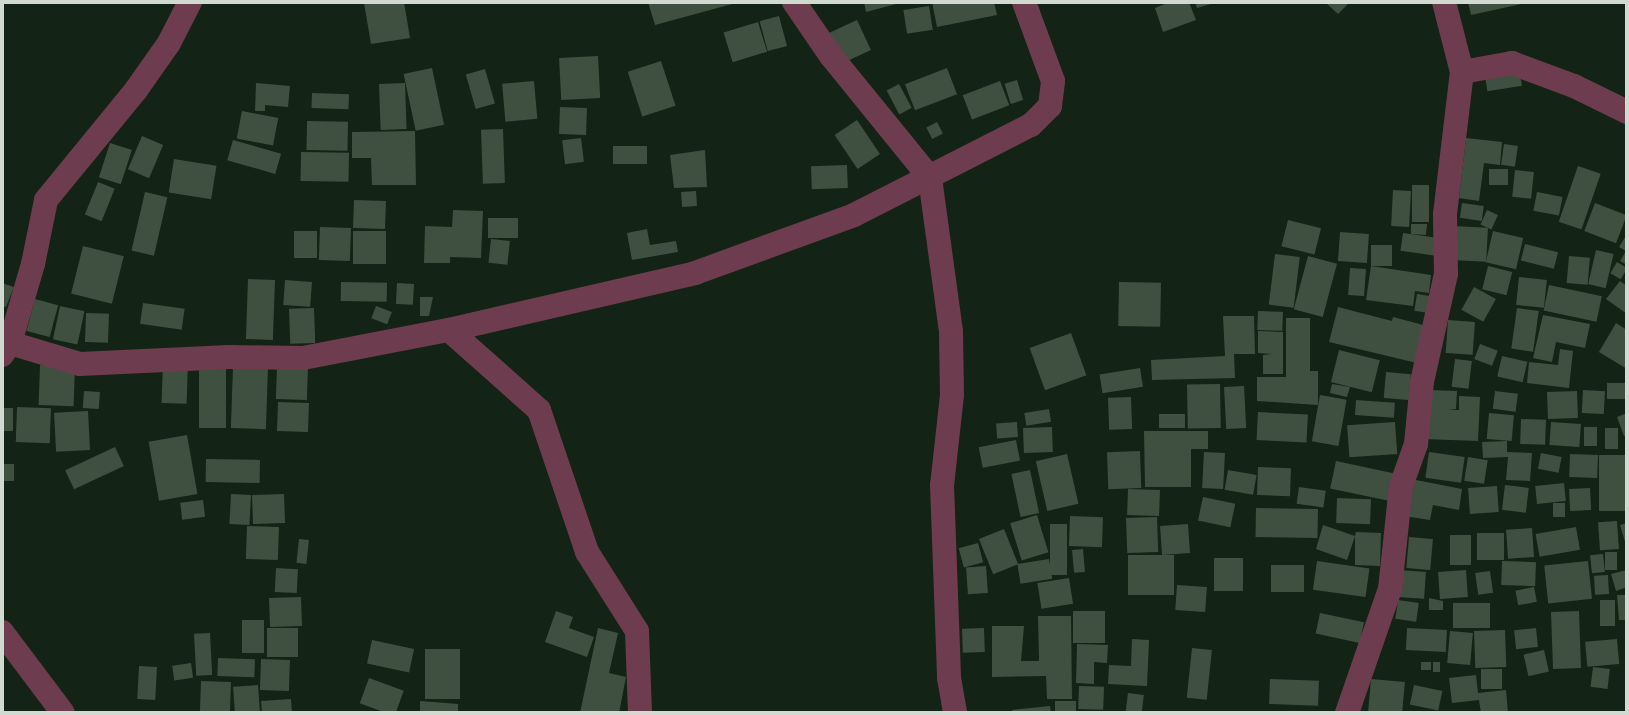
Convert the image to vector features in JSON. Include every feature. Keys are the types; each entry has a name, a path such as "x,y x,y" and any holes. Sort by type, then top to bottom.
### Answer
{"street":[{"path":"190,2 169,43 136,90 46,200 33,264 6,349 80,364 229,357 303,358 449,330 695,273 854,215 1031,125 1050,106 1053,81 1024,2"},
{"path":"794,2 831,56 930,178 951,332 952,395 942,485 949,678 955,713"},
{"path":"1347,713 1390,589 1401,486 1416,444 1422,382 1446,274 1445,214 1462,72 1444,2"},
{"path":"1462,72 1512,63 1627,112"},
{"path":"449,330 539,410 587,552 637,631 640,713"},
{"path":"2,632 63,713"}],"building":[{"path":"404,2 410,38 371,44 364,3"},
{"path":"648,2 736,2 736,3 655,25"},
{"path":"864,2 900,2 900,3 866,12"},
{"path":"932,2 994,2 997,15 937,27"},
{"path":"1170,2 1189,2 1196,20 1163,32 1155,8"},
{"path":"1195,2 1214,2 1214,3 1197,8"},
{"path":"1325,2 1350,2 1338,14"},
{"path":"1468,2 1526,2 1526,3 1471,15"},
{"path":"929,6 933,30 907,34 903,10"},
{"path":"779,16 787,46 768,51 760,21"},
{"path":"857,20 871,50 843,63 829,33"},
{"path":"758,22 767,52 733,62 724,33"},
{"path":"598,56 600,98 561,100 559,58"},
{"path":"661,61 676,106 642,117 628,72"},
{"path":"1519,67 1522,86 1487,91 1484,72"},
{"path":"432,68 444,125 416,131 404,74"},
{"path":"947,68 957,94 915,110 905,84"},
{"path":"485,69 495,104 476,109 466,75"},
{"path":"1017,80 1023,100 1011,104 1005,84"},
{"path":"534,81 537,119 505,122 502,84"},
{"path":"1000,81 1009,105 972,120 963,95"},
{"path":"256,83 290,86 288,107 265,105 265,111 255,111"},
{"path":"405,83 407,129 381,130 379,84"},
{"path":"899,84 912,108 899,114 887,91"},
{"path":"312,93 349,94 348,109 311,108"},
{"path":"560,107 587,108 586,135 559,134"},
{"path":"242,111 278,118 273,146 237,138"},
{"path":"857,120 880,154 858,169 835,135"},
{"path":"307,121 348,122 347,151 306,150"},
{"path":"937,122 943,134 932,139 926,127"},
{"path":"503,129 505,183 483,184 481,130"},
{"path":"415,131 416,185 372,185 371,158 352,158 352,132"},
{"path":"142,136 163,145 149,178 128,169"},
{"path":"581,138 584,162 565,164 562,140"},
{"path":"1466,138 1502,142 1500,165 1484,163 1479,201 1459,198"},
{"path":"233,140 281,154 275,174 227,160"},
{"path":"110,143 132,150 121,184 99,177"},
{"path":"1504,144 1518,146 1515,167 1501,165"},
{"path":"613,146 647,146 647,164 613,164"},
{"path":"705,150 707,187 674,188 670,155"},
{"path":"301,152 349,153 348,182 300,181"},
{"path":"174,159 216,166 211,199 169,193"},
{"path":"847,165 848,188 812,189 811,166"},
{"path":"1578,166 1601,174 1581,230 1559,222"},
{"path":"1489,169 1508,169 1508,185 1489,185"},
{"path":"1515,170 1534,172 1531,199 1512,197"},
{"path":"98,182 115,189 102,221 85,214"},
{"path":"1412,185 1429,185 1429,222 1412,222"},
{"path":"1393,190 1411,191 1409,227 1391,226"},
{"path":"696,191 697,206 682,207 681,192"},
{"path":"145,192 167,197 154,256 132,250"},
{"path":"1537,192 1563,197 1559,216 1533,211"},
{"path":"354,200 386,201 385,229 353,228"},
{"path":"1462,203 1484,206 1482,221 1460,218"},
{"path":"1595,203 1627,215 1616,243 1584,231"},
{"path":"453,210 483,211 481,258 450,257 450,263 424,263 425,226 452,227"},
{"path":"1487,210 1498,215 1491,229 1480,225"},
{"path":"488,218 518,218 518,238 488,238"},
{"path":"1288,220 1321,228 1314,254 1281,246"},
{"path":"1411,224 1427,224 1426,235 1411,234"},
{"path":"1453,226 1488,228 1486,262 1451,260"},
{"path":"320,227 351,228 350,261 319,260"},
{"path":"647,229 650,245 676,241 678,252 632,260 627,233"},
{"path":"294,231 317,231 317,258 294,258"},
{"path":"353,231 386,231 386,264 353,264"},
{"path":"1493,231 1523,238 1516,269 1486,262"},
{"path":"1340,232 1369,234 1367,263 1338,261"},
{"path":"1403,233 1439,238 1436,256 1400,251"},
{"path":"1627,234 1627,265 1620,261 1626,251 1619,247"},
{"path":"491,239 510,241 507,265 488,263"},
{"path":"1525,244 1558,252 1554,269 1521,260"},
{"path":"1371,245 1392,245 1392,266 1371,266"},
{"path":"83,246 124,256 112,304 71,294"},
{"path":"1596,250 1614,254 1606,288 1588,284"},
{"path":"1275,254 1300,257 1294,308 1269,305"},
{"path":"1308,256 1337,264 1323,317 1294,309"},
{"path":"1569,256 1590,258 1588,285 1567,283"},
{"path":"1617,262 1627,268 1621,279 1610,273"},
{"path":"1371,266 1431,275 1429,293 1415,291 1413,306 1366,300"},
{"path":"1488,266 1512,272 1506,295 1482,289"},
{"path":"1350,268 1366,269 1364,296 1348,295"},
{"path":"1519,277 1547,280 1544,308 1516,305"},
{"path":"248,279 275,280 273,340 246,339"},
{"path":"285,280 312,282 310,307 283,305"},
{"path":"1620,281 1627,286 1627,314 1606,299"},
{"path":"341,282 387,283 387,302 341,301"},
{"path":"1119,282 1161,283 1160,327 1118,326"},
{"path":"2,283 14,287 6,307 2,306"},
{"path":"397,283 414,284 413,305 396,304"},
{"path":"1549,285 1602,296 1596,322 1544,310"},
{"path":"1474,287 1496,299 1483,322 1461,310"},
{"path":"1417,294 1435,297 1432,314 1414,311"},
{"path":"420,297 433,297 429,316 420,316"},
{"path":"35,299 58,305 50,337 26,331"},
{"path":"143,303 185,309 182,330 140,324"},
{"path":"60,306 84,311 77,344 53,339"},
{"path":"376,306 392,312 387,324 371,318"},
{"path":"1338,307 1392,321 1393,317 1427,326 1417,363 1329,342"},
{"path":"314,308 315,343 290,344 289,309"},
{"path":"1517,308 1539,311 1533,352 1511,349"},
{"path":"1258,311 1283,312 1282,331 1257,330"},
{"path":"86,313 109,314 108,343 85,342"},
{"path":"1543,315 1590,324 1585,348 1556,342 1552,362 1533,358"},
{"path":"1223,316 1254,316 1255,354 1234,354 1235,378 1152,380 1151,360 1225,356"},
{"path":"1286,318 1310,318 1310,371 1318,371 1318,405 1257,401 1257,377 1286,377"},
{"path":"1448,320 1475,322 1473,355 1446,353"},
{"path":"1616,323 1627,330 1627,369 1599,352"},
{"path":"1258,331 1283,332 1283,374 1263,374 1263,355 1272,354 1258,353"},
{"path":"1071,333 1086,375 1045,390 1030,348"},
{"path":"1480,344 1498,351 1492,366 1474,359"},
{"path":"1560,349 1573,351 1569,388 1527,383 1529,362 1558,365"},
{"path":"1339,350 1380,360 1372,392 1331,382"},
{"path":"1502,356 1527,362 1523,382 1497,376"},
{"path":"1455,359 1472,361 1468,389 1452,387"},
{"path":"163,362 188,363 187,404 162,403"},
{"path":"199,362 226,362 226,428 199,428"},
{"path":"40,365 75,366 74,406 39,405"},
{"path":"233,367 268,368 266,429 231,428"},
{"path":"277,367 308,368 307,400 276,399"},
{"path":"1140,368 1143,387 1102,393 1100,374"},
{"path":"1386,372 1411,374 1409,400 1384,398"},
{"path":"1607,383 1627,383 1627,399 1607,399"},
{"path":"1220,384 1221,428 1188,429 1187,385"},
{"path":"1332,384 1350,387 1347,397 1330,393"},
{"path":"1244,386 1246,428 1226,429 1224,387"},
{"path":"1429,390 1457,391 1456,409 1448,410 1459,410 1459,396 1480,397 1478,441 1424,439"},
{"path":"1583,390 1605,391 1604,414 1582,413"},
{"path":"84,391 100,392 99,409 83,408"},
{"path":"1495,391 1518,394 1516,412 1493,409"},
{"path":"1577,391 1578,418 1548,419 1547,392"},
{"path":"1320,395 1347,400 1338,446 1312,441"},
{"path":"1131,397 1132,429 1109,430 1108,398"},
{"path":"1356,400 1395,403 1394,418 1355,415"},
{"path":"278,402 309,403 308,432 277,431"},
{"path":"17,407 51,408 50,443 16,442"},
{"path":"2,408 13,408 13,431 2,431"},
{"path":"1049,409 1051,422 1026,426 1024,413"},
{"path":"88,411 90,450 56,452 54,413"},
{"path":"1258,412 1308,415 1306,443 1257,440"},
{"path":"1489,413 1514,415 1512,441 1487,439"},
{"path":"1627,413 1627,435 1624,436 1617,417"},
{"path":"1159,414 1185,414 1185,428 1159,428"},
{"path":"1521,419 1546,420 1545,445 1520,444"},
{"path":"1017,422 1018,437 997,438 996,423"},
{"path":"1395,422 1397,454 1349,457 1347,425"},
{"path":"1551,422 1581,424 1579,447 1549,445"},
{"path":"1052,427 1053,452 1024,453 1023,428"},
{"path":"1584,427 1597,427 1597,446 1584,446"},
{"path":"1605,428 1618,428 1618,449 1605,449"},
{"path":"1144,431 1208,431 1208,449 1191,449 1191,487 1145,487"},
{"path":"187,435 197,494 159,501 149,442"},
{"path":"1016,440 1020,461 983,468 979,447"},
{"path":"1507,441 1507,452 1532,453 1530,481 1506,480 1508,457 1483,458 1482,442"},
{"path":"115,447 124,466 74,489 65,470"},
{"path":"1140,451 1141,488 1108,489 1107,452"},
{"path":"1204,452 1225,453 1223,489 1202,488"},
{"path":"1429,452 1465,457 1461,483 1425,478"},
{"path":"1541,453 1562,457 1559,473 1538,469"},
{"path":"1067,454 1078,504 1047,511 1036,461"},
{"path":"1570,454 1598,455 1597,478 1569,477"},
{"path":"1599,455 1627,455 1627,511 1599,511"},
{"path":"1468,457 1488,460 1484,484 1464,481"},
{"path":"206,459 260,460 260,483 206,482"},
{"path":"1336,461 1396,474 1390,501 1330,488"},
{"path":"2,464 14,464 14,481 2,481"},
{"path":"1258,467 1291,468 1290,496 1257,495"},
{"path":"1030,470 1039,513 1021,517 1011,474"},
{"path":"1228,470 1257,475 1253,495 1225,490"},
{"path":"1411,479 1462,489 1459,510 1433,505 1430,520 1404,516"},
{"path":"1564,483 1566,501 1537,504 1535,486"},
{"path":"1505,485 1529,488 1526,513 1502,510"},
{"path":"1497,486 1499,512 1470,514 1468,488"},
{"path":"1299,487 1326,491 1323,508 1297,504"},
{"path":"1590,488 1591,510 1570,511 1569,489"},
{"path":"1128,489 1160,490 1159,516 1127,515"},
{"path":"231,494 251,495 249,525 229,524"},
{"path":"284,494 285,523 253,524 252,495"},
{"path":"1203,497 1235,504 1230,527 1198,520"},
{"path":"1337,498 1371,499 1370,524 1336,523"},
{"path":"203,500 205,517 182,520 180,503"},
{"path":"1553,503 1565,503 1565,517 1553,517"},
{"path":"1256,508 1318,509 1317,538 1255,537"},
{"path":"1037,515 1048,552 1022,560 1010,523"},
{"path":"1070,516 1103,517 1102,547 1069,546"},
{"path":"1157,517 1158,552 1127,553 1126,518"},
{"path":"1617,521 1619,549 1600,550 1598,522"},
{"path":"1627,523 1627,545 1626,545 1620,525"},
{"path":"1050,524 1067,524 1067,575 1050,575"},
{"path":"1188,524 1190,553 1162,555 1160,526"},
{"path":"1323,525 1355,536 1347,560 1316,549"},
{"path":"247,526 279,527 278,560 246,559"},
{"path":"1576,527 1580,550 1540,557 1536,534"},
{"path":"1532,528 1534,557 1508,559 1506,530"},
{"path":"1004,529 1018,564 993,574 979,539"},
{"path":"1356,532 1381,533 1380,566 1355,565"},
{"path":"1477,533 1504,533 1504,560 1477,560"},
{"path":"1450,535 1471,535 1471,565 1450,565"},
{"path":"1409,537 1433,539 1430,570 1406,568"},
{"path":"299,539 309,540 306,564 296,563"},
{"path":"978,543 983,562 964,567 959,548"},
{"path":"1083,549 1085,572 1074,573 1072,550"},
{"path":"1605,552 1617,552 1617,570 1605,570"},
{"path":"1603,554 1605,572 1592,573 1590,555"},
{"path":"1128,555 1174,555 1174,595 1128,595"},
{"path":"1214,558 1243,558 1243,591 1214,591"},
{"path":"1049,559 1052,579 1021,584 1017,564"},
{"path":"1317,561 1369,568 1365,597 1313,590"},
{"path":"1502,561 1536,562 1535,586 1501,585"},
{"path":"1588,561 1592,599 1548,603 1544,566"},
{"path":"1271,565 1304,565 1304,592 1271,592"},
{"path":"986,566 988,593 968,594 966,567"},
{"path":"276,568 298,569 297,593 275,592"},
{"path":"1399,570 1426,572 1424,599 1397,597"},
{"path":"1466,570 1468,597 1440,599 1438,572"},
{"path":"1627,570 1627,587 1616,591 1611,574"},
{"path":"1490,571 1493,593 1478,595 1475,573"},
{"path":"1608,575 1609,594 1595,595 1594,576"},
{"path":"1069,578 1073,604 1041,609 1037,583"},
{"path":"1177,585 1207,587 1205,612 1175,610"},
{"path":"1534,587 1537,602 1518,605 1515,591"},
{"path":"1617,595 1627,595 1627,620 1619,620"},
{"path":"301,597 302,626 270,627 269,598"},
{"path":"1429,598 1443,601 1443,610 1429,610"},
{"path":"1398,600 1419,603 1416,622 1395,619"},
{"path":"1600,600 1615,600 1615,626 1600,626"},
{"path":"1453,603 1490,603 1490,628 1453,628"},
{"path":"556,611 573,617 569,628 594,637 587,657 545,642"},
{"path":"1073,611 1105,611 1105,643 1073,643"},
{"path":"1579,611 1581,668 1553,669 1551,612"},
{"path":"1320,613 1364,622 1360,643 1316,634"},
{"path":"1038,616 1071,616 1072,699 1047,699 1046,676 992,677 992,626 1024,626 1021,661 1039,661"},
{"path":"242,620 264,620 264,653 242,653"},
{"path":"267,628 298,628 298,657 267,657"},
{"path":"598,628 618,633 609,673 626,677 619,713 580,713"},
{"path":"984,628 985,652 963,653 962,629"},
{"path":"1407,628 1447,630 1446,652 1406,650"},
{"path":"1536,628 1538,647 1516,649 1514,630"},
{"path":"1505,630 1506,667 1475,668 1474,631"},
{"path":"1450,631 1473,633 1470,665 1447,663"},
{"path":"210,633 212,675 196,676 194,634"},
{"path":"1132,639 1149,640 1147,686 1108,684 1109,665 1131,666"},
{"path":"1617,639 1619,664 1587,667 1585,642"},
{"path":"372,640 414,649 409,672 367,663"},
{"path":"1077,644 1108,645 1107,663 1094,662 1094,684 1076,683"},
{"path":"1192,648 1212,650 1207,700 1187,698"},
{"path":"425,649 460,649 460,699 425,699"},
{"path":"1544,650 1549,671 1528,676 1524,655"},
{"path":"218,658 255,659 254,677 217,676"},
{"path":"261,659 290,660 289,691 260,690"},
{"path":"1421,662 1431,662 1431,670 1421,670"},
{"path":"1433,662 1440,662 1440,672 1433,672"},
{"path":"191,663 193,678 174,680 172,666"},
{"path":"139,666 157,667 155,700 137,699"},
{"path":"1593,667 1610,669 1607,689 1591,687"},
{"path":"1481,669 1502,669 1502,689 1481,689"},
{"path":"1476,675 1478,693 1506,690 1508,713 1481,713 1479,700 1452,703 1449,678"},
{"path":"369,678 404,691 396,713 386,713 360,703"},
{"path":"1270,679 1319,681 1318,706 1269,704"},
{"path":"1371,679 1405,682 1402,713 1368,712"},
{"path":"201,681 231,682 230,713 200,713"},
{"path":"258,685 260,713 235,713 233,687"},
{"path":"1414,685 1442,691 1438,711 1410,705"},
{"path":"1079,686 1104,687 1103,710 1078,709"},
{"path":"1128,693 1144,695 1142,713 1126,713"},
{"path":"291,699 292,713 262,713 261,701"},
{"path":"420,701 458,704 458,713 420,713"},
{"path":"1055,701 1076,701 1076,713 1055,713"},
{"path":"1050,706 1051,713 1013,713 1012,710"}]}
